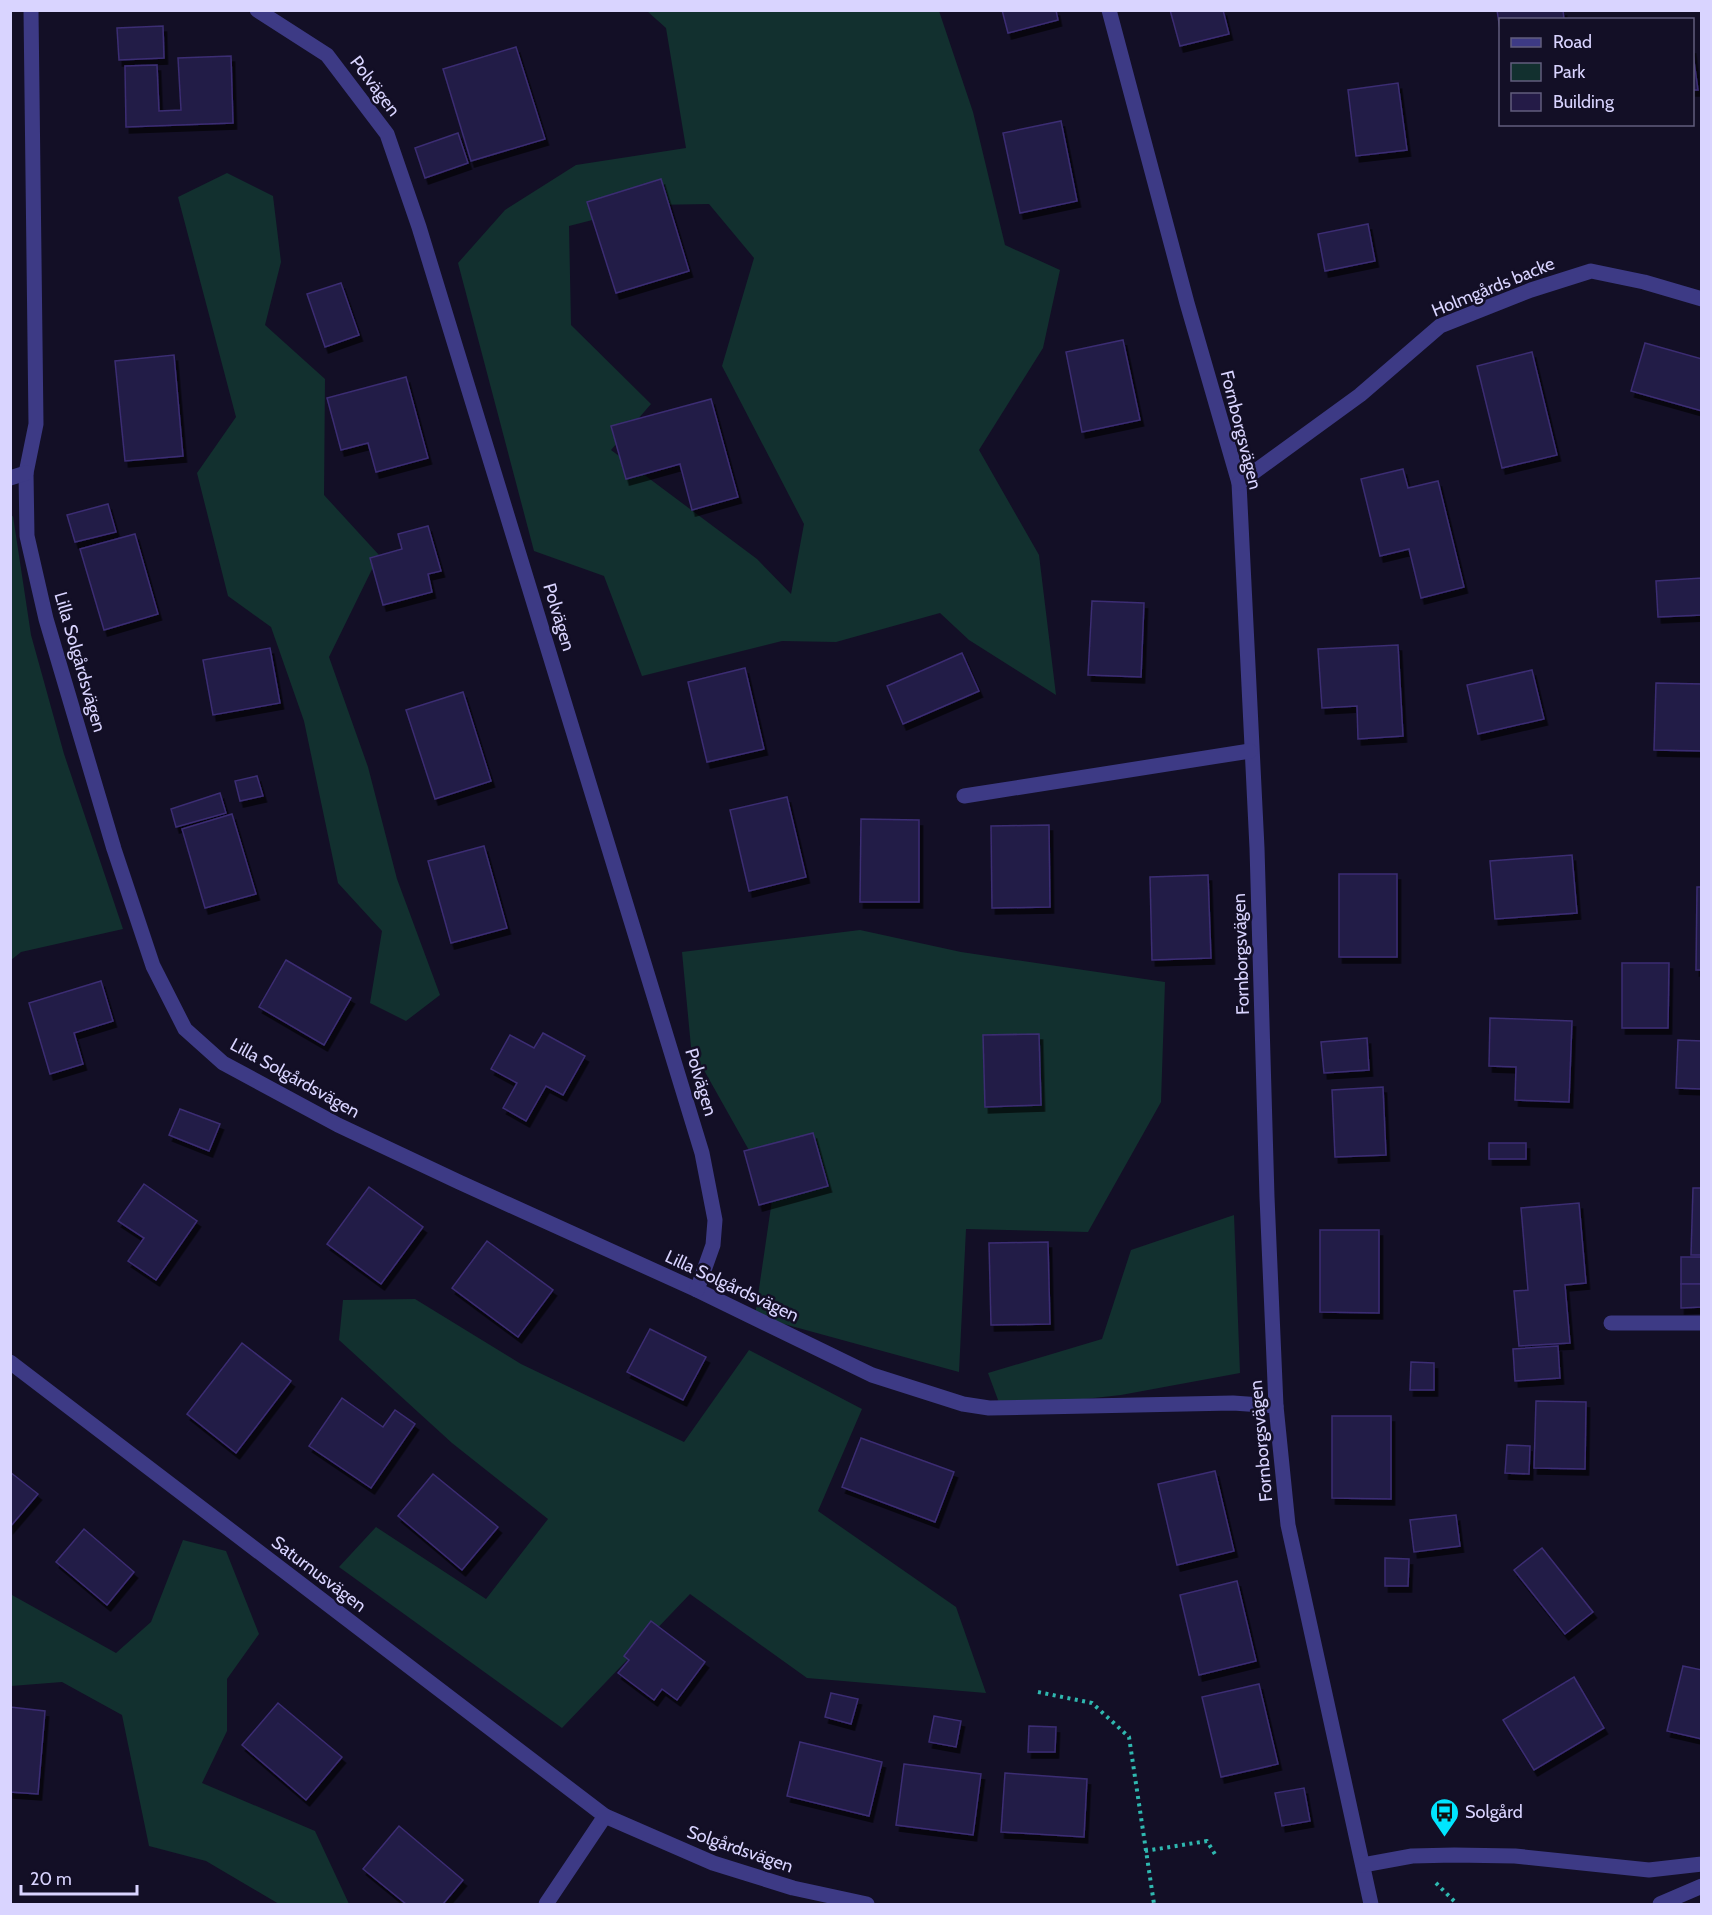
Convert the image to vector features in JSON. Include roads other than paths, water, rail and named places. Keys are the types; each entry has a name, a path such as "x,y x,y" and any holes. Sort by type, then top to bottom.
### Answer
{"street":[{"name":"Lilla Solgårdsvägen","path":"31,10 36,424 26,473 27,536 46,619 114,849 153,966 185,1029 223,1063 338,1125 697,1290 872,1375 963,1404 989,1408 1233,1403 1276,1406"},
{"name":"Polvägen","path":"257,10 327,55 387,134 422,238 702,1153 715,1220 713,1245 697,1290"},
{"name":"Fornborgsvägen","path":"1109,10 1187,303 1239,483 1250,751 1257,848 1267,1197 1276,1406 1288,1525 1371,1905"},
{"name":"Holmgårds backe","path":"1239,483 1360,395 1440,326 1531,290 1591,271 1644,282 1701,299"},
{"path":"10,478 26,473"},
{"path":"964,796 1250,751"},
{"path":"1611,1323 1701,1323"},
{"name":"Saturnusvägen","path":"10,1362 605,1816"},
{"path":"546,1905 605,1816"},
{"name":"Solgårdsvägen","path":"605,1816 712,1863 793,1888 867,1905"},
{"path":"1363,1865 1412,1856 1454,1855 1515,1856 1649,1869 1701,1864"},
{"path":"1660,1905 1701,1886"}],"place":[{"name":"Solgård","path":"1444,1838"}]}
